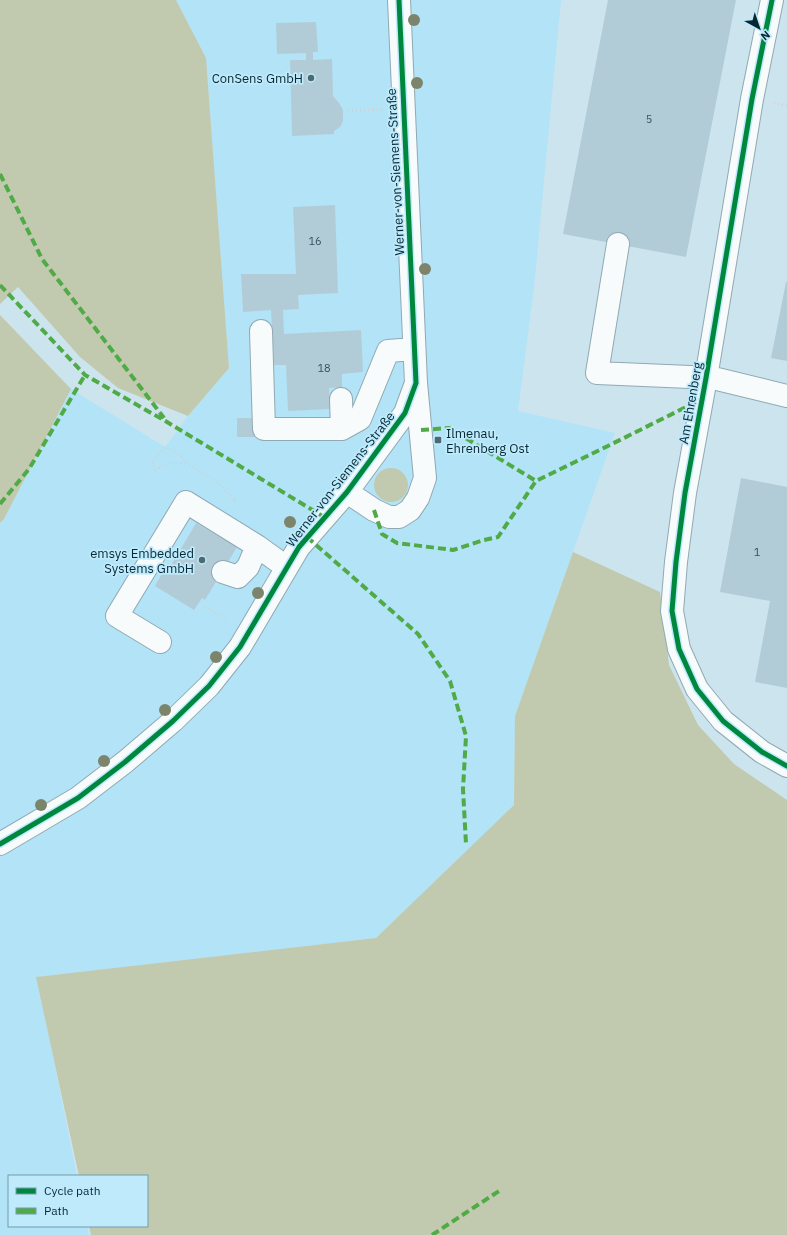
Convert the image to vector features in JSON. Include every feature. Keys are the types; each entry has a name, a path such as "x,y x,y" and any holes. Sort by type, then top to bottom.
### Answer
{"street":[{"name":"Werner-von-Siemens-Straße","path":"347,492 374,510 389,517 399,517 410,510 418,498 425,478 414,349 399,0"},
{"name":"Am Ehrenberg","path":"772,0 752,99 706,378 685,493 676,562 672,611 679,649 697,689 722,721 762,752 787,766"},
{"path":"618,244 597,373 713,378 787,396"},
{"path":"261,332 264,429 342,429 360,419 388,351 414,349"},
{"name":"Werner-von-Siemens-Straße","path":"0,844 78,798 125,762 167,726 208,686 240,647 299,547 347,492 405,413 416,383"},
{"path":"341,399 342,429"},
{"path":"160,642 117,616 186,502 257,546 286,567"},
{"path":"223,572 238,577 248,567 257,546"}],"path":[{"path":"348,111 404,108"},
{"path":"186,463 167,463 155,470 152,461 165,447 179,454 186,463 214,480 236,501 221,524"},
{"path":"204,607 250,631"}],"shaded area":[{"path":"176,0 561,0 534,288 518,411 615,433 515,716 514,805 376,938 37,977 77,1175 8,1175 8,1227 87,1227 89,1235 0,1235 0,523 4,519 71,389 165,447 188,416 229,368 206,58"}],"green space":[{"path":"0,0 176,0 206,58 229,368 188,416 118,388 80,357 18,287 0,304"},
{"path":"0,315 71,389 4,519 0,523"},
{"path":"391,468 403,473 408,485 403,497 391,502 379,497 374,485 379,473"},
{"path":"573,552 660,592 669,665 698,725 734,764 787,800 787,1235 91,1235 89,1227 148,1227 148,1175 79,1175 36,977 376,938 514,805 515,716"}],"building":[{"path":"608,0 736,0 686,257 563,234"},
{"name":"ConSens GmbH","path":"316,22 318,52 313,52 313,60 332,59 333,96 343,110 343,121 340,127 334,131 334,134 292,136 290,60 306,60 306,53 277,54 276,23"},
{"path":"335,205 338,293 298,295 299,309 283,310 284,334 361,330 363,372 342,374 342,387 329,388 330,409 288,411 286,365 274,365 271,310 243,312 241,274 296,274 293,207"},
{"path":"787,282 787,361 771,358"},
{"path":"237,418 257,418 257,437 237,437"},
{"path":"741,478 787,487 787,688 755,682 770,601 720,592"},
{"name":"emsys Embedded Systems GmbH","path":"196,523 237,547 205,600 202,598 194,610 155,586 163,572 166,574"}],"marked path":[{"path":"0,174 42,259 164,418"},
{"path":"0,285 85,375 167,422 324,517"},
{"path":"0,504 29,469 85,375"},
{"path":"374,510 382,534 397,543 453,550 498,537 536,481 702,399"},
{"path":"421,430 449,428 536,481"},
{"path":"307,537 418,634 450,681 466,736 463,789 466,844"},
{"path":"432,1235 502,1189"}],"cycle path":[{"path":"0,844 78,798 125,762 173,721 209,686 240,647 299,547 347,492 405,413 416,383 399,0"},
{"path":"772,0 752,99 706,378 685,493 676,562 672,611 679,649 697,689 723,721 762,752 787,766"}],"place":[{"name":"ConSens GmbH","path":"311,78"},
{"name":"Ilmenau, Ehrenberg Ost","path":"438,440"},
{"name":"emsys Embedded Systems GmbH","path":"202,560"}]}
